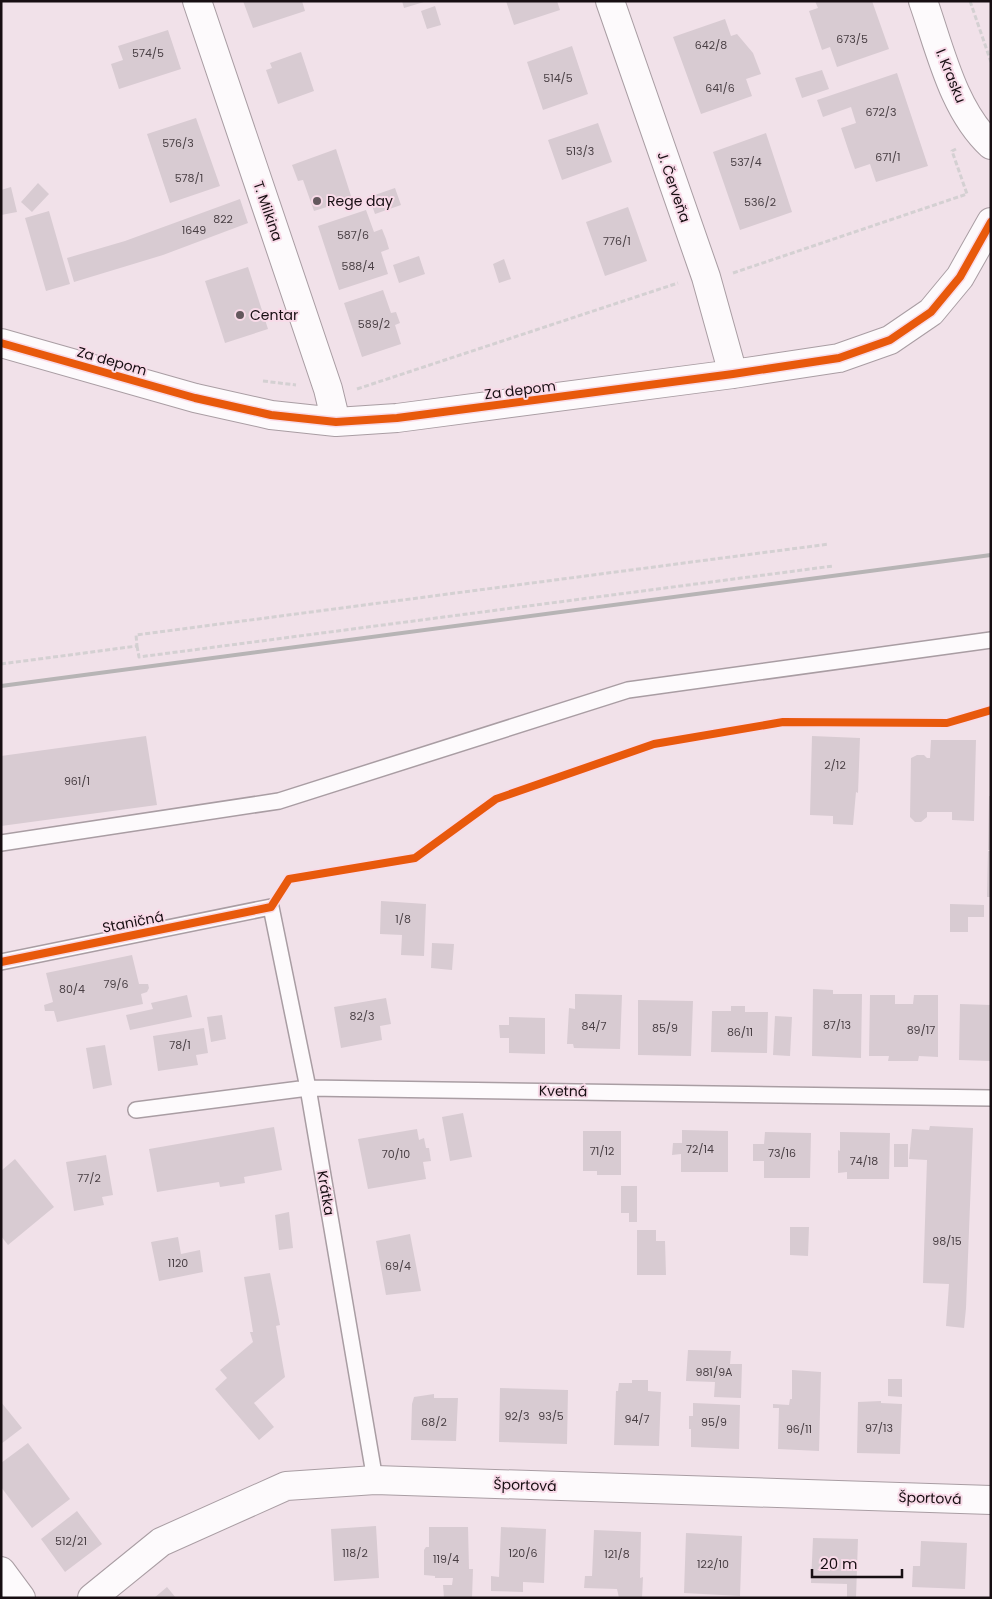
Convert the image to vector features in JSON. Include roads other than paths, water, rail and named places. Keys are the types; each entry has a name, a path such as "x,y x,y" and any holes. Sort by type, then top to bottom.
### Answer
{"street":[{"name":"T. Milkina","path":"197,1 328,389 336,422"},
{"name":"J. Červeňa","path":"610,1 706,277 733,374"},
{"name":"I. Krasku","path":"923,1 955,95 985,140"},
{"name":"Za depom","path":"1,343 195,398 271,415 336,422 398,418 733,374 839,358 890,340 931,312 960,277 991,222"},
{"name":"Športová","path":"92,1598 161,1542 286,1486 375,1480 991,1500"},
{"path":"1,1571 21,1598"}],"lane":[{"path":"1,842 278,801 628,690 991,640"},
{"name":"Staničná","path":"1,962 271,907"},
{"name":"Krátka","path":"271,907 308,1088 375,1480"},
{"name":"Kvetná","path":"136,1110 308,1088 991,1098"}],"railway":[{"path":"1,686 991,555"}],"place":[{"name":"Rege day","path":"317,201"},
{"name":"Centar","path":"240,315"}]}
